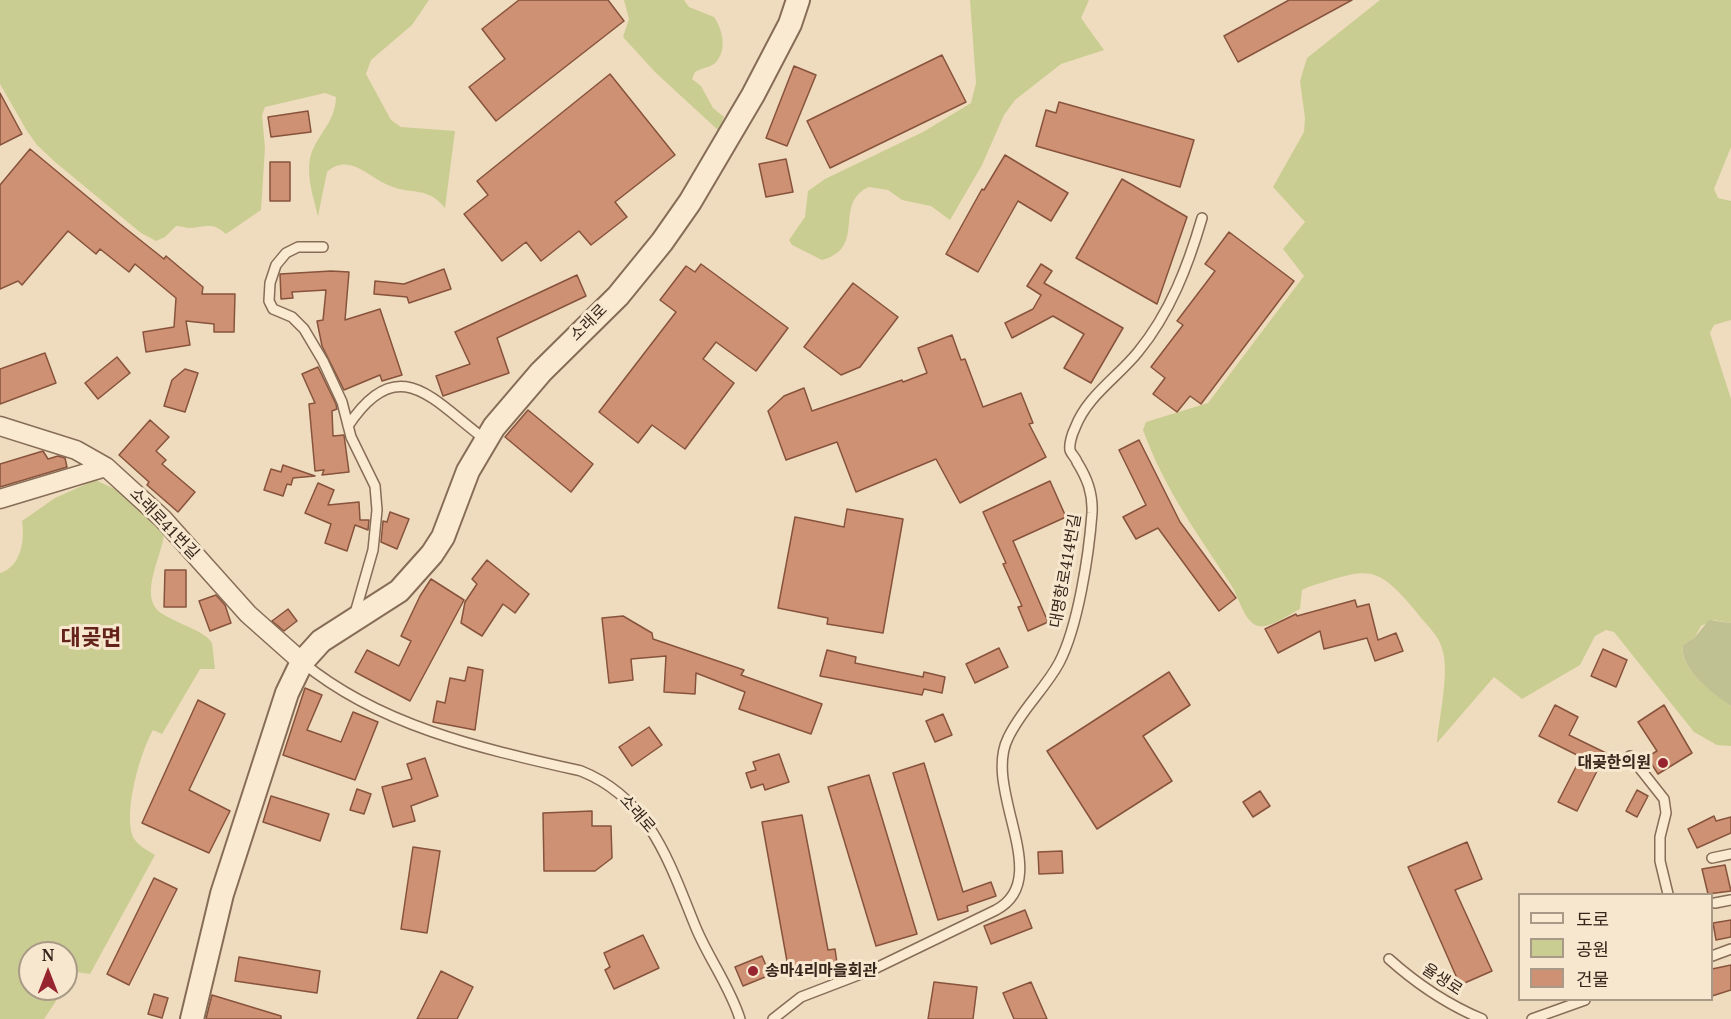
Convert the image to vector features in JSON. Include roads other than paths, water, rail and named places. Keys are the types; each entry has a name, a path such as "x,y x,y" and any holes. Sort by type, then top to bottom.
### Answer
{"street":[{"name":"소래로","path":"192,1019 222,894 287,693 302,662 321,641 399,591 432,554 442,537 468,471 494,427 541,372 618,296 662,242 690,202 753,95 790,24 798,0"},
{"name":"소래로41번길","path":"0,426 76,450 106,467 163,519 248,614 302,662"},
{"path":"0,499 106,467"}],"lane":[{"name":"대명항로414번길","path":"773,1019 801,997 874,969 1002,906 1014,897 1021,874 1005,793 1002,757 1015,725 1066,649 1075,616 1090,533 1090,488 1070,450 1071,439 1088,404 1124,368 1158,326 1187,264 1202,218"},
{"path":"323,247 298,247 286,253 276,265 270,283 269,300 273,309 292,317 304,329 332,381 348,426 375,486 376,510 369,573 353,621"},
{"path":"348,426 358,411 376,394 403,387 417,387 434,396 456,418 486,440"},
{"name":"소래로","path":"302,662 326,682 445,737 581,771 601,779 617,792 656,836 671,863 696,928 740,1019"},
{"path":"1630,756 1664,799 1666,813 1660,837 1660,861 1668,893"},
{"path":"1712,858 1731,854"},
{"path":"1715,903 1731,900"},
{"path":"1713,956 1731,949"},
{"name":"율생로","path":"1389,959 1418,985 1452,1006 1482,1019"},
{"path":"1532,1019 1580,1001"}],"place":[{"name":"대곶한의원","path":"1663,763"},
{"name":"송마4리마을회관","path":"753,971"}],"district":[{"name":"대곶면","path":"91,639"}]}
